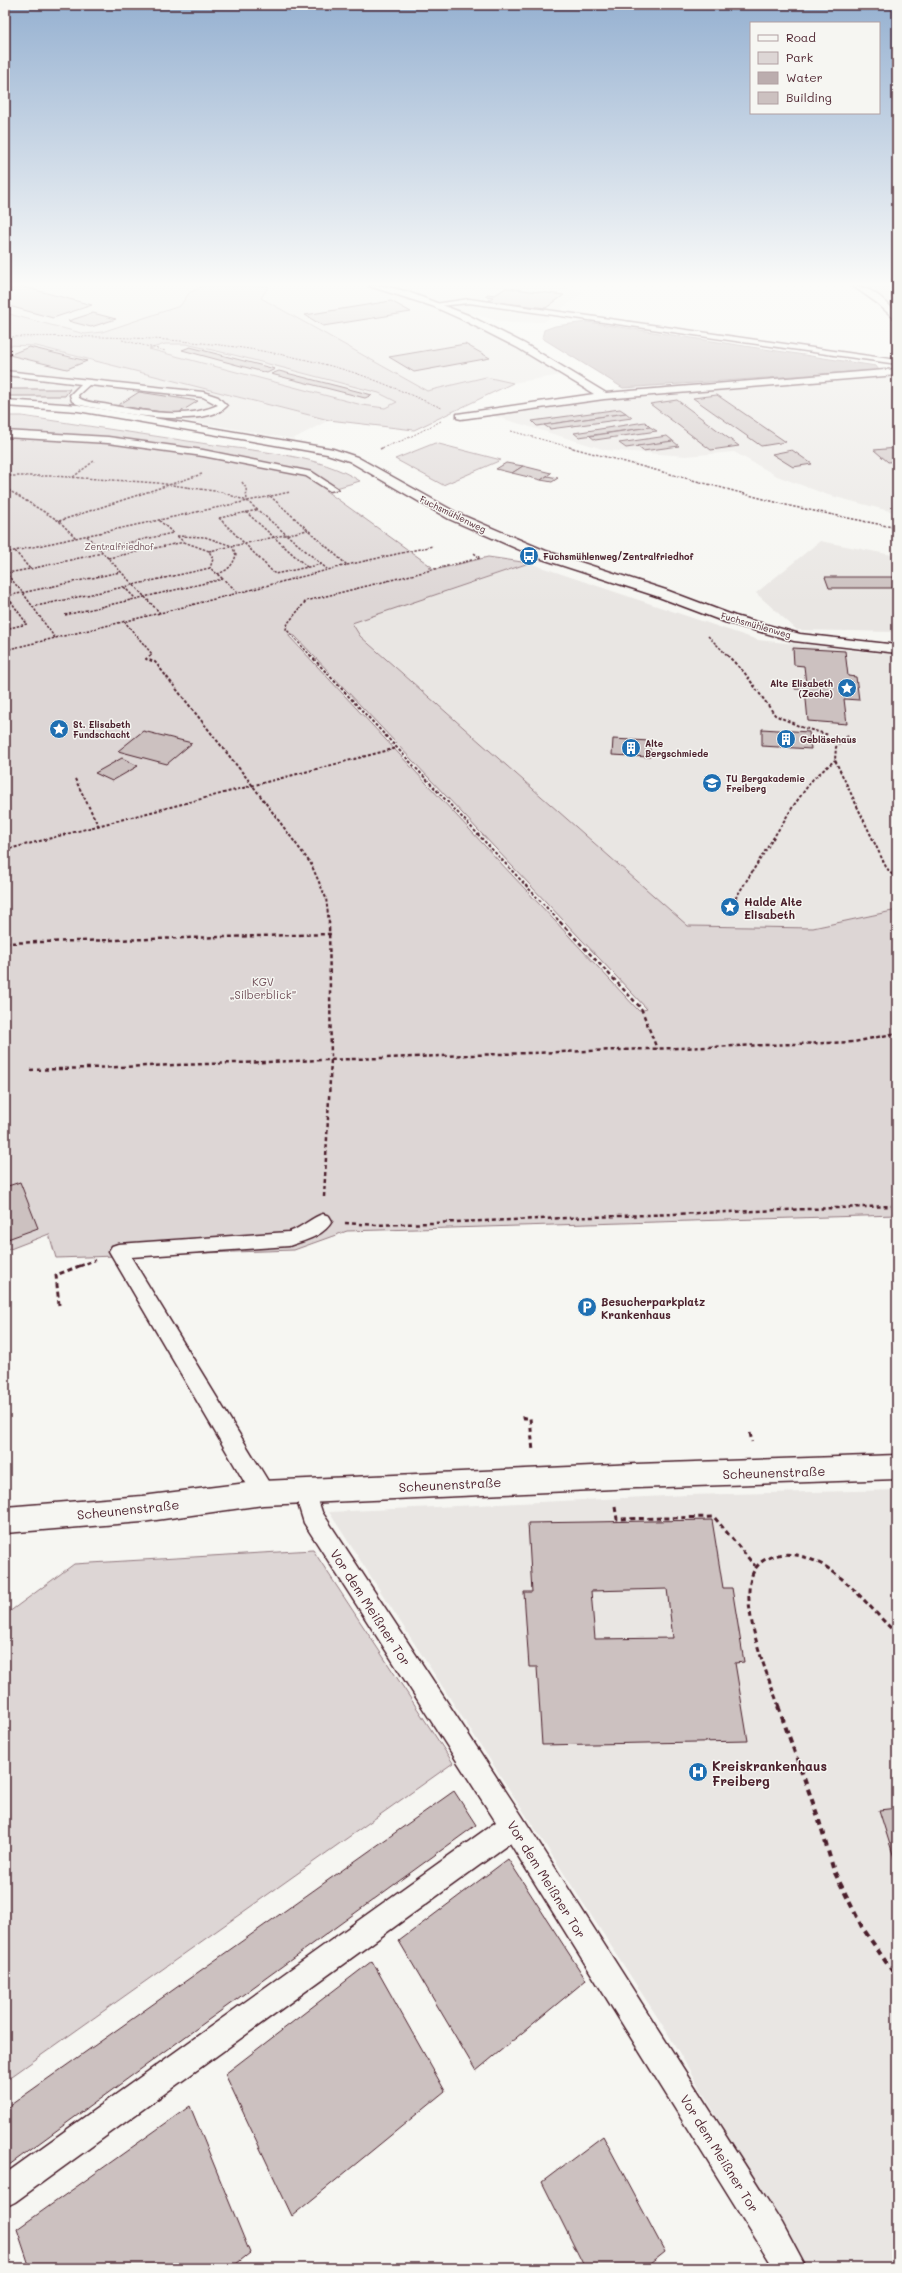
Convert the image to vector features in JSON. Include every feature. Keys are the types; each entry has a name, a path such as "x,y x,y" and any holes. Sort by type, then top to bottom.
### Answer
{"street":[{"path":"597,392 604,396"},
{"path":"461,416 604,396 652,392"},
{"name":"Fuchsmühlenweg","path":"5,402 78,408 329,451 353,459 453,516 541,554 660,593 730,620 799,638 897,649"},
{"name":"Scheunenstraße","path":"5,1520 142,1509 263,1492 611,1477 897,1467"}],"lane":[{"path":"77,392 74,395 75,399 80,402 176,417 214,412 223,406 220,401 206,396 173,392"},
{"path":"5,434 108,440 203,453 309,474 333,489"},
{"path":"263,1492 118,1251 289,1239 308,1233 323,1221"},
{"name":"Vor dem Meißner Tor","path":"305,1491 312,1516 513,1825 764,2221 791,2268"},
{"path":"5,2192 513,1825"}],"path":[{"path":"403,392 461,416"},
{"path":"406,439 436,423"},
{"path":"505,430 756,498 853,521 897,528"},
{"path":"72,478 97,458"},
{"path":"5,476 72,478 175,485 221,492 247,501 327,569"},
{"path":"59,521 175,485"},
{"path":"5,488 59,521 76,538"},
{"path":"5,553 270,496 347,564"},
{"path":"258,510 219,518 275,574 322,564"},
{"path":"246,512 307,568"},
{"path":"159,520 184,542 209,551 309,530"},
{"path":"99,549 173,533"},
{"path":"87,536 160,613"},
{"path":"176,536 205,537 232,546 236,555 233,564 224,572 217,574"},
{"path":"108,558 184,542"},
{"path":"5,650 160,613 347,564 433,546"},
{"path":"16,551 30,569"},
{"path":"209,551 213,559 210,568"},
{"path":"6,573 103,553"},
{"path":"474,553 480,558 439,569 433,568 306,601 288,623 286,629 640,1008 657,1049"},
{"path":"210,568 239,592"},
{"path":"32,606 210,568"},
{"path":"6,597 120,572"},
{"path":"6,573 23,593 55,638"},
{"path":"65,615 223,579"},
{"path":"124,586 135,598"},
{"path":"5,593 6,597 27,624 5,629"},
{"path":"124,621 152,654 146,659 155,662 253,786 311,864 326,898 331,934 331,1059 323,1221 376,1225 891,1206"},
{"path":"711,639 744,672 775,715 801,727 829,735"},
{"path":"848,736 836,747 835,760 886,867 897,881"},
{"path":"5,850 99,827 397,748"},
{"path":"730,907 794,805 813,780 835,760"},
{"path":"75,779 99,827"},
{"path":"5,943 331,934"},
{"path":"30,1070 854,1042 897,1032"},
{"path":"59,1305 56,1275 118,1251"},
{"path":"524,1416 524,1418 530,1418"},
{"path":"611,1477 617,1519 714,1517 755,1567"},
{"path":"897,1634 856,1592 836,1575 808,1558 792,1553 780,1554 765,1559 755,1567 748,1593 754,1628 772,1687 816,1811 834,1870 864,1931 885,1963 897,1978"}],"shaded area":[{"path":"5,392 218,392 329,420 293,439 137,412 5,396"},
{"path":"313,392 375,392 397,402 386,408 362,405"},
{"path":"679,392 897,392 897,513 828,495 777,476 734,452 686,456 606,450 484,413 517,407"},
{"path":"820,541 897,556 897,632 797,630 756,593"},
{"name":"TU Bergakademie Freiberg","path":"529,563 758,640 897,655 897,910 813,928 688,926 360,635 352,622"},
{"name":"Kreiskrankenhaus Freiberg","path":"897,1490 897,2268 806,2268 667,2032 329,1512 687,1495"}],"green space":[{"path":"218,392 313,392 362,405 385,408 397,402 375,392 494,392 414,430 329,420"},
{"name":"KGV „Silberblick“","path":"5,416 22,416 290,456 327,465 360,481 326,491 432,567 429,568 439,569 488,557 529,563 352,623 360,636 688,926 813,928 897,910 897,1215 347,1231 294,1250 56,1258 49,1234 5,1251","holes":["288,635 295,636 647,1009 639,1011"]},
{"path":"435,443 501,460 443,485 395,459"},
{"path":"313,1550 453,1763 5,2081 5,1615 74,1564"}],"building":[{"path":"5,392 68,392 65,396 5,396"},
{"path":"139,392 198,401 177,414 117,406"},
{"path":"342,392 361,392 372,395 365,398"},
{"path":"717,395 786,442 761,446 693,398"},
{"path":"677,400 739,446 711,450 650,404"},
{"path":"620,409 626,413 537,426 532,421"},
{"path":"626,413 632,418 550,429 544,425"},
{"path":"645,422 650,427 579,437 574,433"},
{"path":"650,427 657,431 595,440 590,436"},
{"path":"667,436 673,441 626,448 619,443"},
{"path":"673,441 679,446 643,451 637,446"},
{"path":"897,448 897,461 888,462 874,450"},
{"path":"792,450 812,464 793,467 772,454"},
{"path":"506,463 523,466 512,473 496,469"},
{"path":"523,466 551,473 541,480 512,473"},
{"path":"547,476 558,478 552,482 541,480"},
{"path":"825,577 897,577 897,588 829,588"},
{"path":"793,648 845,651 848,676 856,677 859,700 844,699 847,724 808,721 805,689 795,689 794,683 806,684 804,666 794,665"},
{"name":"Gebläsehaus","path":"762,729 809,732 811,749 762,746"},
{"path":"143,731 192,743 167,764 118,751"},
{"name":"Alte Bergschmiede","path":"613,739 650,741 650,757 612,755"},
{"path":"122,758 138,766 112,781 95,773"},
{"path":"20,1182 38,1228 5,1240 5,1187"},
{"path":"712,1520 723,1588 732,1588 744,1662 735,1663 748,1741 542,1745 537,1667 529,1667 524,1592 532,1592 528,1523","holes":["667,1589 673,1638 595,1639 591,1591"]},
{"path":"454,1791 476,1825 5,2168 5,2109"},
{"path":"897,1808 897,1867 879,1810"},
{"path":"508,1859 586,1980 476,2071 399,1941"},
{"path":"372,1961 445,2091 292,2216 225,2074"},
{"path":"190,2106 250,2253 231,2268 30,2268 17,2229"},
{"path":"603,2136 665,2252 645,2268 585,2268 542,2182"}],"place":[{"name":"Fuchsmühlenweg/Zentralfriedhof","path":"529,556"},
{"name":"Alte Elisabeth (Zeche)","path":"847,688"},
{"name":"St. Elisabeth Fundschacht","path":"59,729"},
{"name":"Gebläsehaus","path":"786,739"},
{"name":"Alte Bergschmiede","path":"631,748"},
{"name":"TU Bergakademie Freiberg","path":"712,783"},
{"name":"Halde Alte Elisabeth","path":"730,907"},
{"name":"Besucherparkplatz Krankenhaus","path":"587,1307"},
{"name":"Kreiskrankenhaus Freiberg","path":"698,1772"}],"park label":[{"name":"Zentralfriedhof","path":"119,546"}]}
